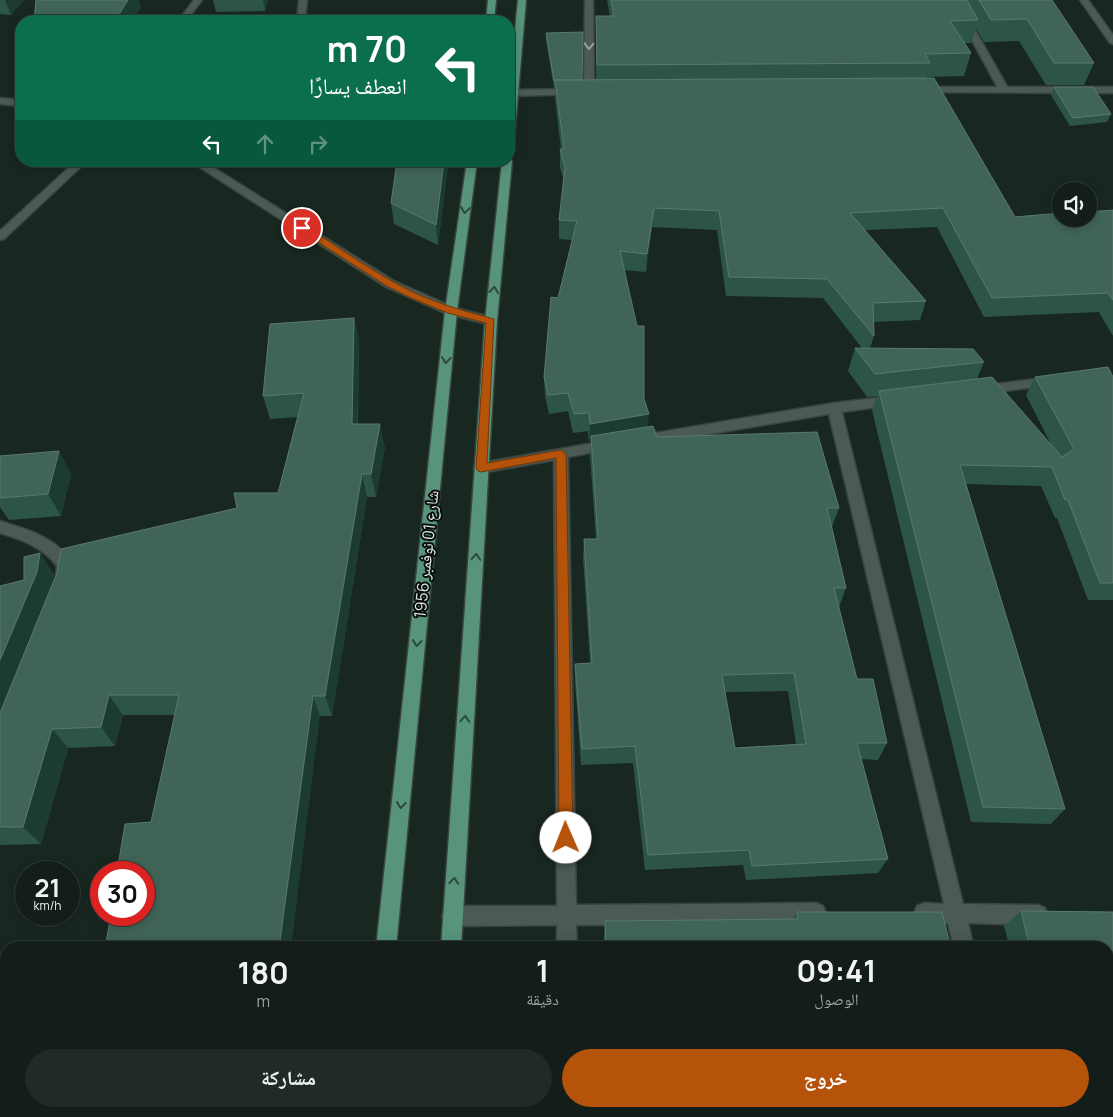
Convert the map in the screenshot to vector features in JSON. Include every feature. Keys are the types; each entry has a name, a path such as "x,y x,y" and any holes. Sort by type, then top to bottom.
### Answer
{"main road":[{"path":"491,15 492,0"},
{"path":"515,59 522,0"},
{"name":"شارع 01 نوفمبر 1956","path":"387,941 451,311 471,167"},
{"path":"451,941 491,321 506,167"}],"street":[{"path":"187,15 198,0"},
{"path":"302,15 303,0"},
{"path":"515,93 594,91 589,0"},
{"path":"954,0 1004,90"},
{"path":"1084,0 1113,42"},
{"path":"905,90 1113,90"},
{"path":"0,101 15,103"},
{"path":"0,236 75,167"},
{"path":"205,167 390,284 451,311 491,321"},
{"path":"972,391 1062,380"},
{"path":"481,468 834,408 903,400"},
{"path":"834,408 962,941"},
{"path":"561,454 567,941"},
{"path":"0,527 31,537 55,550 65,565 61,594"},
{"path":"905,913 955,912 1054,915"},
{"path":"452,916 836,913"}],"building":[{"path":"36,0 128,0 119,15 35,15"},
{"path":"611,0 967,0 978,20 950,21 971,53 925,54 930,63 597,65 596,16 614,16"},
{"path":"979,0 1052,0 1094,63 1054,63 1027,19 991,20"},
{"path":"583,32 582,80 554,80 546,33"},
{"path":"934,78 1015,217 1052,214 1052,227 1097,227 1097,211 1113,210 1113,300 1108,293 992,298 943,208 850,213 926,301 873,303 874,336 827,279 729,277 719,211 654,208 647,254 620,251 637,326 644,326 644,399 649,414 590,424 589,413 574,414 568,393 548,395 544,377 551,297 558,298 577,221 559,220 565,167 560,149 564,149 555,80"},
{"path":"1054,87 1093,87 1111,114 1073,118"},
{"path":"396,167 443,167 436,225 391,203"},
{"path":"354,318 352,424 380,424 371,474 362,474 325,696 313,696 280,941 106,941 109,926 155,926 155,861 119,861 125,824 151,822 179,695 109,695 101,727 52,729 23,827 0,827 0,713 57,573 61,549 237,508 234,493 278,493 304,393 263,396 270,324"},
{"path":"855,348 973,349 984,362 875,374"},
{"path":"1108,367 1113,377 1113,583 1100,583 1068,500 1065,500 1052,467 960,465 1065,809 983,807 879,391 992,377 1062,457 1074,449 1035,377"},
{"path":"653,426 657,437 817,432 839,508 827,508 846,588 834,588 857,679 873,679 887,743 857,743 888,859 752,866 749,850 648,855 635,746 582,749 575,664 592,663 584,539 598,539 591,436","holes":["794,673 806,744 735,748 722,675"]},
{"path":"59,451 48,494 0,498 0,456"},
{"path":"40,553 37,572 0,660 0,586 24,580 24,557"},
{"path":"1021,911 1113,912 1113,941 1028,941"},
{"path":"797,912 942,912 949,941 606,941 605,921 798,919"}],"route":[{"path":"302,228 390,284 451,311 491,321 481,468 561,454 566,838"}]}
